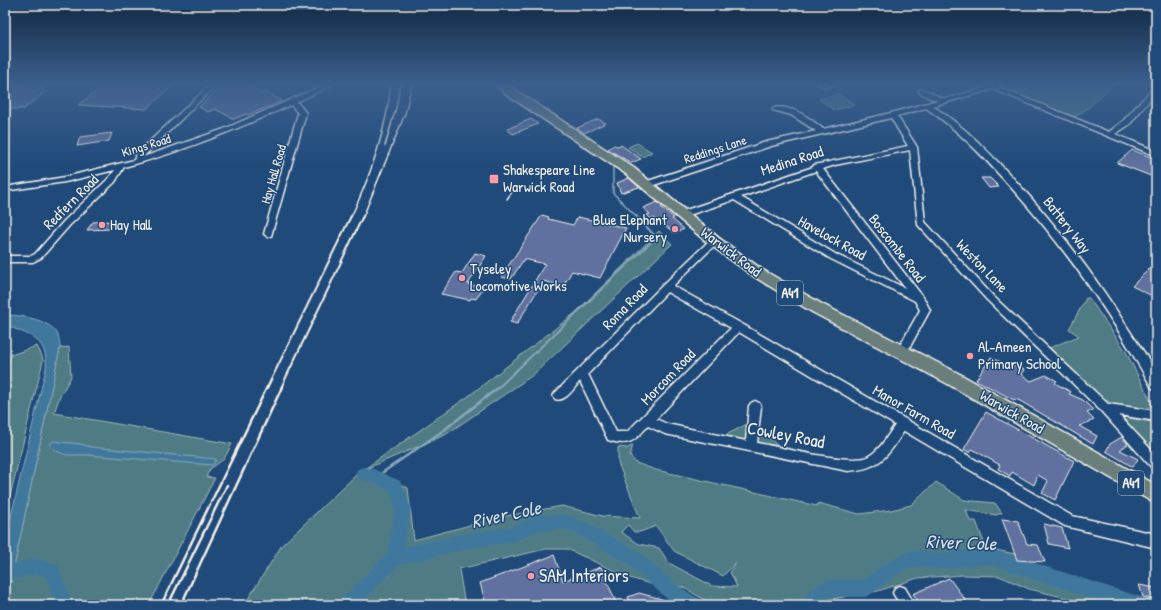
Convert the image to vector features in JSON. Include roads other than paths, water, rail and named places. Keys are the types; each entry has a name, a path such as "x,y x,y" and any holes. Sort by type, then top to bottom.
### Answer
{"highway":[{"name":"Warwick Road","path":"541,112 609,156 648,184 714,241 758,274 794,296 952,378 1156,495"},
{"name":"Warwick Road","path":"1105,466 1156,501"}],"street":[{"path":"137,161 140,155 184,112"},
{"name":"Kings Road","path":"5,189 68,179 121,166 192,143 266,112"},
{"name":"Hay Hall Road","path":"268,234 302,112"},
{"path":"794,112 812,123 821,131"},
{"name":"Reddings Lane","path":"648,184 769,144 904,112"},
{"name":"Battery Way","path":"939,112 966,135 1019,190 1051,229 1121,326 1156,385"},
{"path":"1059,112 1156,154"},
{"path":"1110,135 1126,123 1135,112"},
{"name":"Weston Lane","path":"892,116 913,147 921,223 990,298 1105,408 1156,464"},
{"name":"Medina Road","path":"683,214 817,167 913,147"},
{"name":"Redfern Road","path":"5,259 33,259 38,256 67,223 118,174 121,166"},
{"name":"Boscombe Road","path":"817,167 919,299 925,310 902,351"},
{"name":"Havelock Road","path":"734,196 834,257 919,299"},
{"name":"Roma Road","path":"559,396 666,287 714,241"},
{"name":"Manor Farm Road","path":"666,287 738,327 1070,522 1156,541"},
{"name":"Morcom Road","path":"582,373 612,436 623,438 630,437 738,327"},
{"path":"751,447 755,406"},
{"path":"1105,408 1156,416"},
{"name":"Cowley Road","path":"647,420 665,429 751,447 848,465 861,466 872,462 880,456 902,424"}],"water":[{"path":"5,315 26,317 47,324 57,333 60,348 6,605 5,542 46,368 46,358 44,350 35,339 5,325"},
{"path":"53,441 80,444 91,447 216,459 213,465 88,455 68,455 59,452 50,445"}],"waterway":[{"path":"613,167 613,193 636,216"},
{"path":"498,388 656,237 636,216"},
{"path":"376,477 444,430 499,387"},
{"path":"363,474 376,477 395,486 403,508 394,558"},
{"name":"River Cole","path":"394,558 466,541 514,534 537,523 565,522 583,529 632,557 671,591 693,605"},
{"name":"River Cole","path":"809,605 816,596 827,589 865,588 905,561 916,558 937,562 976,557 995,558 1131,603 1143,605"},
{"name":"River Cole","path":"347,605 394,558"},
{"name":"River Cole","path":"5,574 36,566 52,571 64,605"}],"railway":[{"path":"351,217 377,152 386,112"},
{"path":"385,146 395,112"},
{"path":"363,217 405,112"},
{"path":"507,199 514,189"},
{"path":"267,388 351,216"},
{"path":"281,388 363,216"},
{"path":"161,605 267,387"},
{"path":"181,605 282,387"},
{"path":"168,605 227,485"}],"place":[{"name":"Shakespeare Line Warwick Road","path":"494,179"},
{"name":"Hay Hall","path":"102,225"},
{"name":"Blue Elephant Nursery","path":"675,229"},
{"name":"Tyseley Locomotive Works","path":"462,278"},
{"name":"Al-Ameen Primary School","path":"970,356"},
{"name":"SAM Interiors","path":"531,576"}]}
